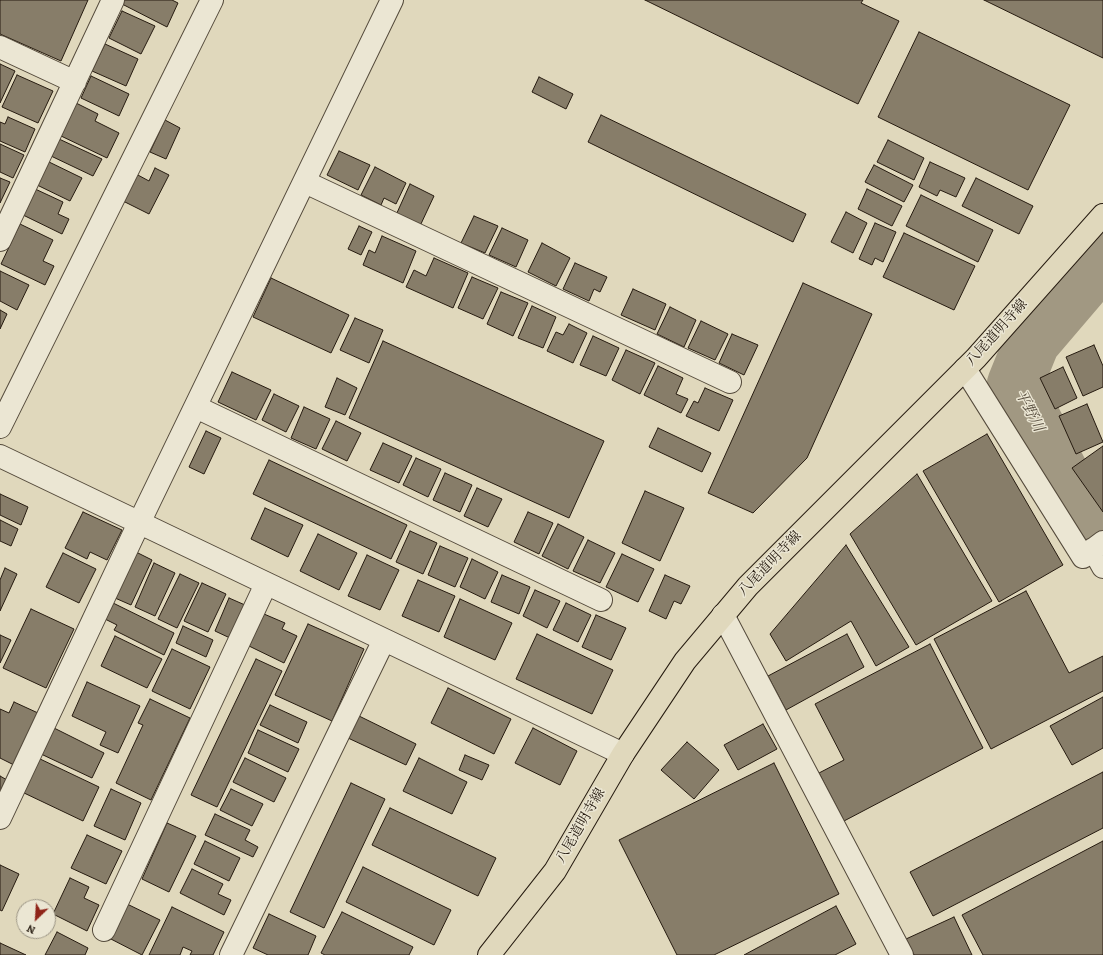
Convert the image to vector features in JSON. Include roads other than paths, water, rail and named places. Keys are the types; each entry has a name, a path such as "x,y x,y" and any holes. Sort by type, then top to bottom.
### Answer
{"main road":[{"name":"八尾道明寺線","path":"489,955 555,871 623,754 685,661 723,615 748,586 966,369 1103,215"}],"street":[{"path":"0,240 113,0"},
{"path":"0,428 212,0"},
{"path":"0,818 139,523 392,0"},
{"path":"0,47 75,82"},
{"path":"305,182 730,382"},
{"path":"966,369 1083,556 1100,553"},
{"path":"196,407 601,600"},
{"path":"0,456 623,754"},
{"path":"104,930 266,584"},
{"path":"723,615 902,955"},
{"path":"231,955 384,640"}],"waterway":[{"name":"平野川","path":"1091,532 1015,384 1032,342 1103,259"}]}
